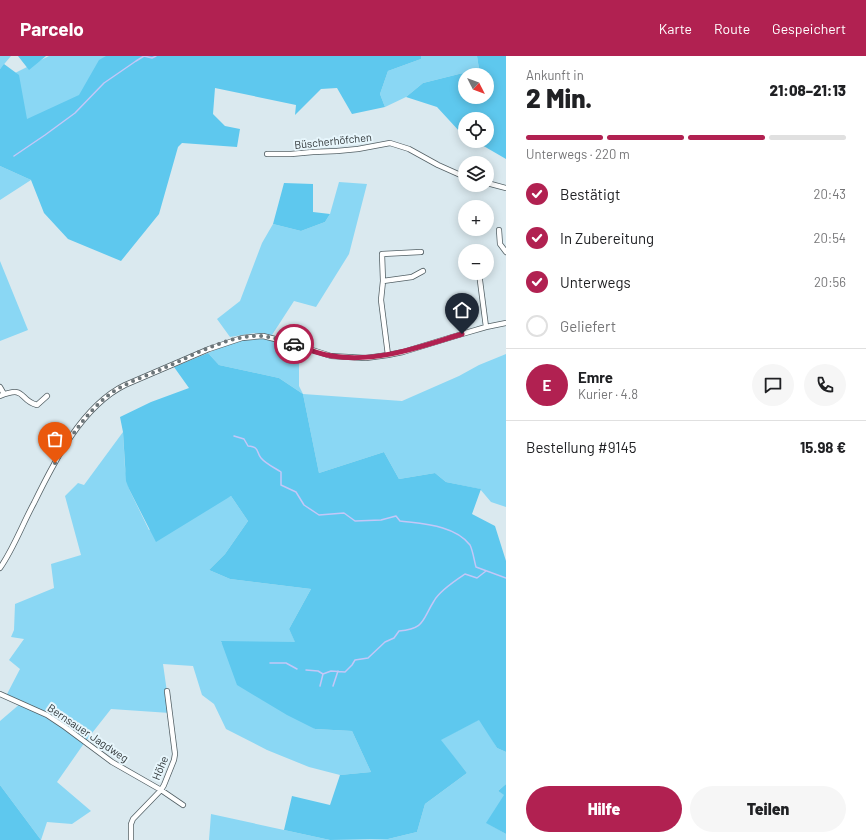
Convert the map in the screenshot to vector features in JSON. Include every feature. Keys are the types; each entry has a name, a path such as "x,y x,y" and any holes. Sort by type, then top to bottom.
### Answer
{"street":[{"name":"Büscherhöfchen","path":"266,154 358,150 390,143 409,149 458,174"},
{"path":"494,185 506,188"},
{"path":"500,230 500,244 506,252"},
{"path":"388,355 381,300 383,281 382,254 421,252"},
{"path":"383,281 412,277 423,271"},
{"path":"480,280 486,327"},
{"path":"0,568 11,551 34,502 63,450 90,413 106,397 117,389 209,349 242,338 254,336 271,338 331,356 366,358 388,355 486,327 506,323"},
{"path":"0,387 2,395 11,391 16,392 24,396 32,404 37,405 47,396"},
{"name":"Höhe","path":"131,840 131,824 133,819 161,790 167,778 175,754 167,691"},
{"name":"Bernsauer Jagdweg","path":"0,694 47,715 112,762 161,790 183,805"}],"shaded area":[{"path":"0,56 11,56 0,69"},
{"path":"18,56 46,56 29,70"},
{"path":"49,56 123,56 92,94 26,123 15,73"},
{"path":"106,56 421,56 421,59 388,71 380,94 385,107 352,114 337,88 321,89 295,115 296,105 215,88 213,114 225,126 240,129 237,147 182,143 178,147 159,214 121,261 68,239 44,213 31,180 0,166 0,69 4,64 19,75 27,119 79,95 99,60"},
{"path":"421,56 477,56 479,68 458,68 458,74 423,83 406,97 385,107 380,94 388,71 421,59"},
{"path":"477,56 506,56 506,159 487,148 494,148 494,112 458,112 458,130 437,107 406,97 423,83 458,74 458,104 494,104 494,68 479,68"},
{"path":"0,166 31,180 0,200"},
{"path":"339,182 367,184 349,254 316,307 294,301 272,335 254,333 230,337 217,319 240,301 262,243 273,224 301,231 325,222 330,214"},
{"path":"284,183 313,184 313,212 330,214 325,222 301,231 273,224"},
{"path":"0,261 28,330 0,341"},
{"path":"256,338 271,340 299,348 299,386 303,394 279,378 219,365 208,353 233,342"},
{"path":"208,353 219,365 279,378 303,394 319,473 384,452 399,479 435,473 446,482 481,489 472,514 495,526 506,561 506,752 497,748 479,720 441,740 467,773 425,804 417,832 388,839 330,840 284,830 292,796 330,805 340,775 371,772 352,731 315,729 287,715 237,685 221,641 295,642 289,629 311,589 230,579 209,570 225,554 248,521 231,496 156,542 129,489 126,481 123,432 120,417 151,402 189,388 174,367"},
{"path":"506,354 506,507 491,502 480,489 446,482 435,473 399,479 384,452 319,473 303,394 402,401"},
{"path":"123,432 125,468 129,489 149,530 231,496 248,521 225,554 209,570 230,579 311,589 289,629 296,643 221,642 315,729 352,731 371,772 340,775 309,767 267,750 226,729 214,704 202,695 193,666 163,664 170,713 111,709 85,742 57,782 91,811 72,824 47,822 41,840 0,785 0,721 21,703 6,696 20,669 9,660 24,639 11,637 14,630 15,604 54,588 51,564 81,555 65,496 78,483 84,485"},
{"path":"480,719 497,748 506,752 506,784 498,791 505,795 487,823 506,834 506,840 369,840 388,839 417,832 425,804 467,773 440,740"},
{"path":"506,784 506,834 486,823 504,795 498,791"},
{"path":"0,785 41,840 0,840"},
{"path":"211,814 330,840 209,840"}],"waterway":[{"path":"14,156 75,113 104,83 144,56 152,58 156,56"},
{"path":"234,436 244,439 248,446 254,447 257,450 259,456 263,460 281,472 281,485 296,492 304,505 319,515 344,513 355,521 381,520 396,516 400,521 447,529 464,538 470,545 476,567 506,578"},
{"path":"306,670 318,671 323,674 331,671 345,672 355,660 368,658 385,642 394,638 399,631 418,626 425,618 436,597 465,574 477,578 486,571"},
{"path":"270,663 286,663 297,669"},
{"path":"333,686 338,671"},
{"path":"320,686 323,674"}],"way so far":[{"path":"55,463 81,423 106,397 117,389 232,340 263,336 294,344"}],"route":[{"path":"294,344 331,356 366,358 403,352 462,334"}]}
